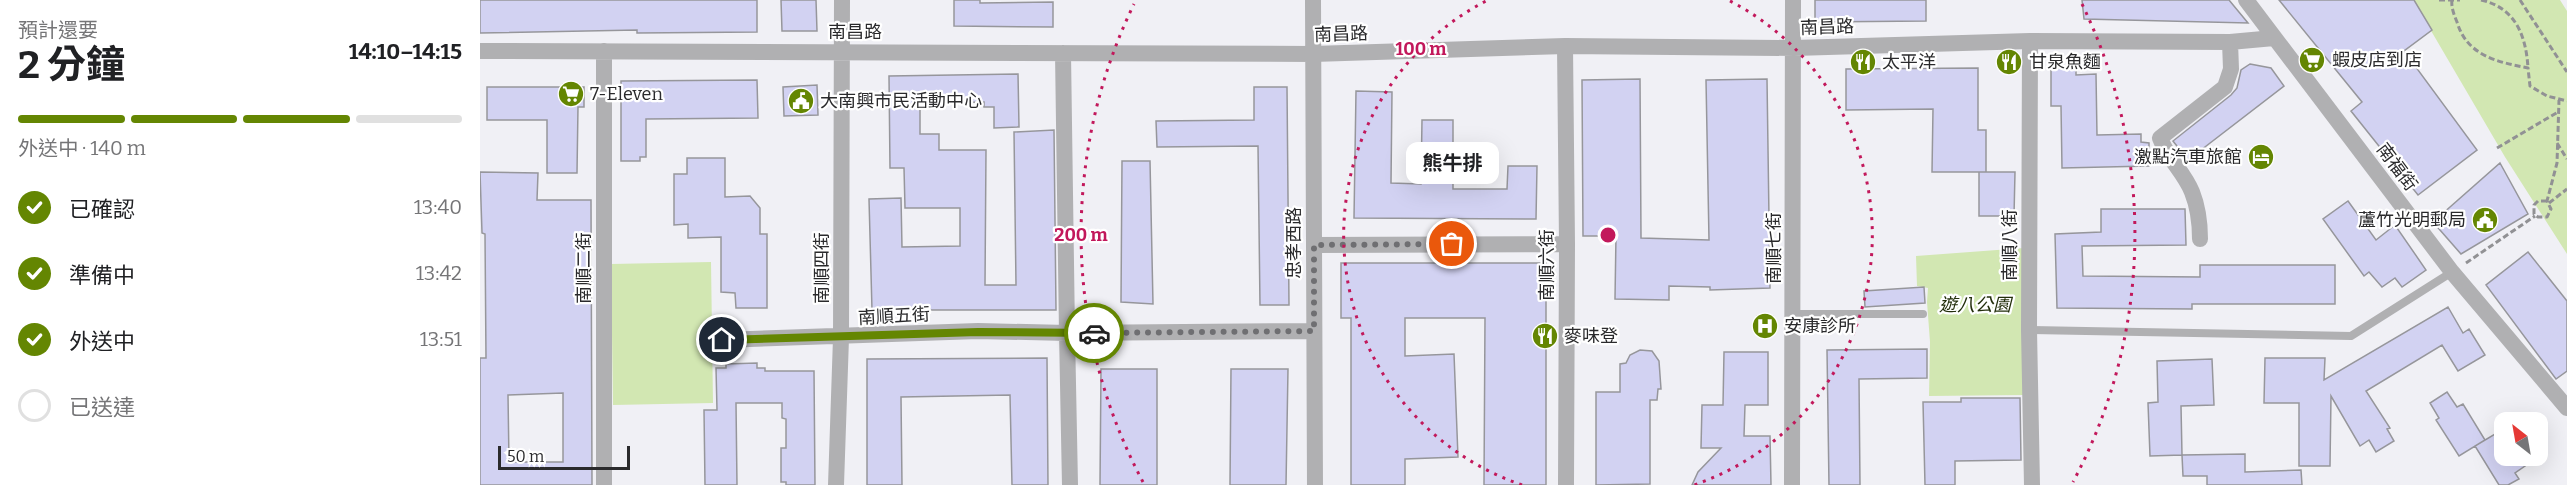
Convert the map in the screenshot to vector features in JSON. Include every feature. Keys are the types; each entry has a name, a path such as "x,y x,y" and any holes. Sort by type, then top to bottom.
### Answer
{"street":[{"name":"南順四街","path":"836,485 841,338 843,0"},
{"name":"忠孝西路","path":"1313,0 1315,485"},
{"name":"南順七街","path":"1792,485 1793,0"},
{"name":"南福街","path":"2246,0 2452,272 2567,408"},
{"name":"南昌路","path":"480,51 1313,54 1565,46 1794,48 2030,41 2230,42 2274,38"},
{"name":"南順八街","path":"2030,41 2029,330 2032,485"},
{"path":"2200,239 2200,219 2192,190 2163,147 2160,138 2225,87 2231,69 2230,42"},
{"name":"南順六街","path":"1565,46 1566,485"},
{"name":"南順二街","path":"604,51 604,485"},
{"path":"1063,53 1070,485"},
{"path":"1314,245 1567,244"},
{"name":"南順五街","path":"722,340 978,332 1314,331"}],"lane":[{"path":"2029,330 2351,336 2452,272"},
{"path":"1793,314 1923,314"}],"path":[{"path":"2439,0 2460,0"},
{"path":"2451,0 2459,31 2481,55 2498,62 2528,68"},
{"path":"2481,0 2494,3 2504,10 2519,27 2527,47 2530,86 2547,96 2567,101"},
{"path":"2520,0 2567,72"},
{"path":"2548,202 2541,200 2535,203 2533,211 2536,216 2541,218 2549,215 2551,209 2548,202 2557,163 2559,99"},
{"path":"2497,148 2558,112"},
{"path":"2556,143 2567,159"},
{"path":"2548,202 2567,189"},
{"path":"2452,272 2536,216"}],"green space":[{"path":"2413,0 2560,0 2567,11 2567,254 2505,157"},
{"name":"遊八公園","path":"2024,248 2024,395 1929,396 1928,288 1917,286 1916,256"},
{"path":"711,262 713,403 613,405 611,264"}],"building":[{"path":"480,0 757,0 757,32 637,33 637,30 480,33"},
{"path":"781,0 816,0 817,31 782,31"},
{"path":"954,0 980,0 980,3 1053,2 1053,27 954,26"},
{"path":"1815,0 1926,0 1926,21 1815,22"},
{"path":"2082,0 2229,0 2248,23 2084,19"},
{"path":"2279,0 2414,0 2432,30 2404,51 2477,150 2418,195 2351,111 2362,102"},
{"path":"2250,64 2271,68 2284,86 2188,160 2173,141 2231,95 2237,88 2241,70"},
{"path":"2076,67 2076,75 2096,74 2097,135 2141,134 2141,142 2149,143 2149,166 2062,168 2061,106 2051,106 2051,68"},
{"path":"1978,68 1978,130 1986,130 1986,172 1932,172 1933,109 1846,110 1846,69"},
{"path":"1018,74 1019,127 994,128 994,107 984,107 984,102 920,103 920,134 939,134 939,150 986,150 985,285 1016,285 1014,132 1054,130 1056,310 872,310 869,199 901,198 902,247 960,246 960,208 905,208 904,168 890,168 889,76"},
{"path":"1640,79 1641,238 1709,240 1706,80 1767,79 1770,288 1710,290 1710,287 1669,286 1669,300 1615,299 1616,236 1583,236 1582,80"},
{"path":"757,80 758,118 646,119 646,157 640,157 640,161 621,161 621,81"},
{"name":"大南興市民活動中心","path":"817,85 818,115 784,116 783,87"},
{"path":"487,87 584,87 584,107 578,107 577,173 547,173 547,120 487,120"},
{"path":"1254,87 1287,87 1289,305 1260,305 1258,146 1157,147 1156,121 1254,120"},
{"path":"1356,91 1392,92 1391,183 1421,184 1422,120 1453,120 1453,189 1507,189 1508,166 1537,166 1536,219 1354,218"},
{"path":"687,158 725,158 725,197 750,196 760,208 760,234 767,234 767,308 736,308 735,293 721,292 721,237 688,238 688,224 674,225 674,174 687,174"},
{"path":"1122,161 1150,161 1153,304 1121,302"},
{"path":"2500,163 2528,214 2461,254 2433,222"},
{"path":"480,172 538,173 537,200 591,200 592,485 480,485 480,358 486,358 485,234 482,233","holes":["563,393 563,462 509,462 508,395"]},
{"path":"1979,172 2015,172 2014,216 1979,216"},
{"path":"2348,201 2376,240 2395,225 2426,270 2402,287 2395,278 2382,287 2369,272 2364,276 2323,219"},
{"path":"2101,209 2185,209 2186,245 2082,246 2083,276 2200,277 2200,265 2335,265 2335,304 2192,304 2192,309 2057,308 2055,234 2101,232"},
{"path":"2528,252 2567,301 2567,371 2556,379 2486,285"},
{"path":"1341,263 1546,263 1546,485 1484,485 1485,318 1405,318 1405,356 1454,354 1458,457 1405,459 1405,485 1351,485 1351,318 1341,318"},
{"path":"1924,287 1925,303 1865,307 1864,291"},
{"path":"2448,307 2463,333 2469,329 2485,355 2458,371 2442,345 2366,391 2390,428 2387,429 2394,441 2376,452 2369,440 2360,446 2331,396 2330,466 2299,466 2299,403 2264,403 2265,358 2325,358 2324,380"},
{"path":"1927,349 1927,378 1859,379 1860,485 1829,485 1827,350"},
{"path":"1640,350 1652,351 1659,361 1661,389 1658,389 1657,400 1650,400 1650,484 1596,485 1596,392 1620,392 1620,364 1626,363 1630,355"},
{"path":"1724,352 1768,352 1768,405 1745,405 1744,436 1770,436 1771,485 1692,485 1698,472 1721,448 1701,448 1702,405 1723,405"},
{"path":"1047,358 1048,485 1012,485 1010,395 901,397 902,485 867,485 867,359"},
{"path":"2212,359 2214,405 2181,406 2182,455 2150,456 2148,403 2158,402 2157,361"},
{"path":"757,363 757,368 765,368 765,371 814,371 815,485 786,485 786,482 781,482 781,448 786,448 786,419 782,418 782,403 736,403 737,485 705,485 704,410 717,410 716,368 726,368 726,364"},
{"path":"1101,369 1157,369 1157,485 1100,485"},
{"path":"1231,369 1288,369 1286,485 1230,485"},
{"path":"2447,392 2457,407 2463,404 2485,440 2459,456 2436,420 2439,418 2430,403"},
{"path":"1961,398 2020,398 2021,460 1955,461 1955,485 1925,485 1923,402 1961,402"},
{"path":"2494,435 2494,466 2525,466 2515,473 2519,479 2508,485 2499,485 2475,446"},
{"path":"2245,454 2245,472 2301,470 2302,485 2207,485 2207,476 2183,476 2182,455"}],"way so far":[{"path":"1094,333 1314,331 1314,245 1452,244"}],"place":[{"name":"蝦皮店到店","path":"2312,60"},
{"name":"太平洋","path":"1863,62"},
{"name":"甘泉魚麵","path":"2009,62"},
{"name":"7-Eleven","path":"571,94"},
{"name":"大南興市民活動中心","path":"801,101"},
{"name":"激點汽車旅館","path":"2261,157"},
{"name":"蘆竹光明郵局","path":"2485,220"},
{"name":"熊牛排","path":"1452,244"},
{"name":"安康診所","path":"1765,326"},
{"name":"麥味登","path":"1545,336"}],"route":[{"path":"722,340 978,332 1094,333"}]}
